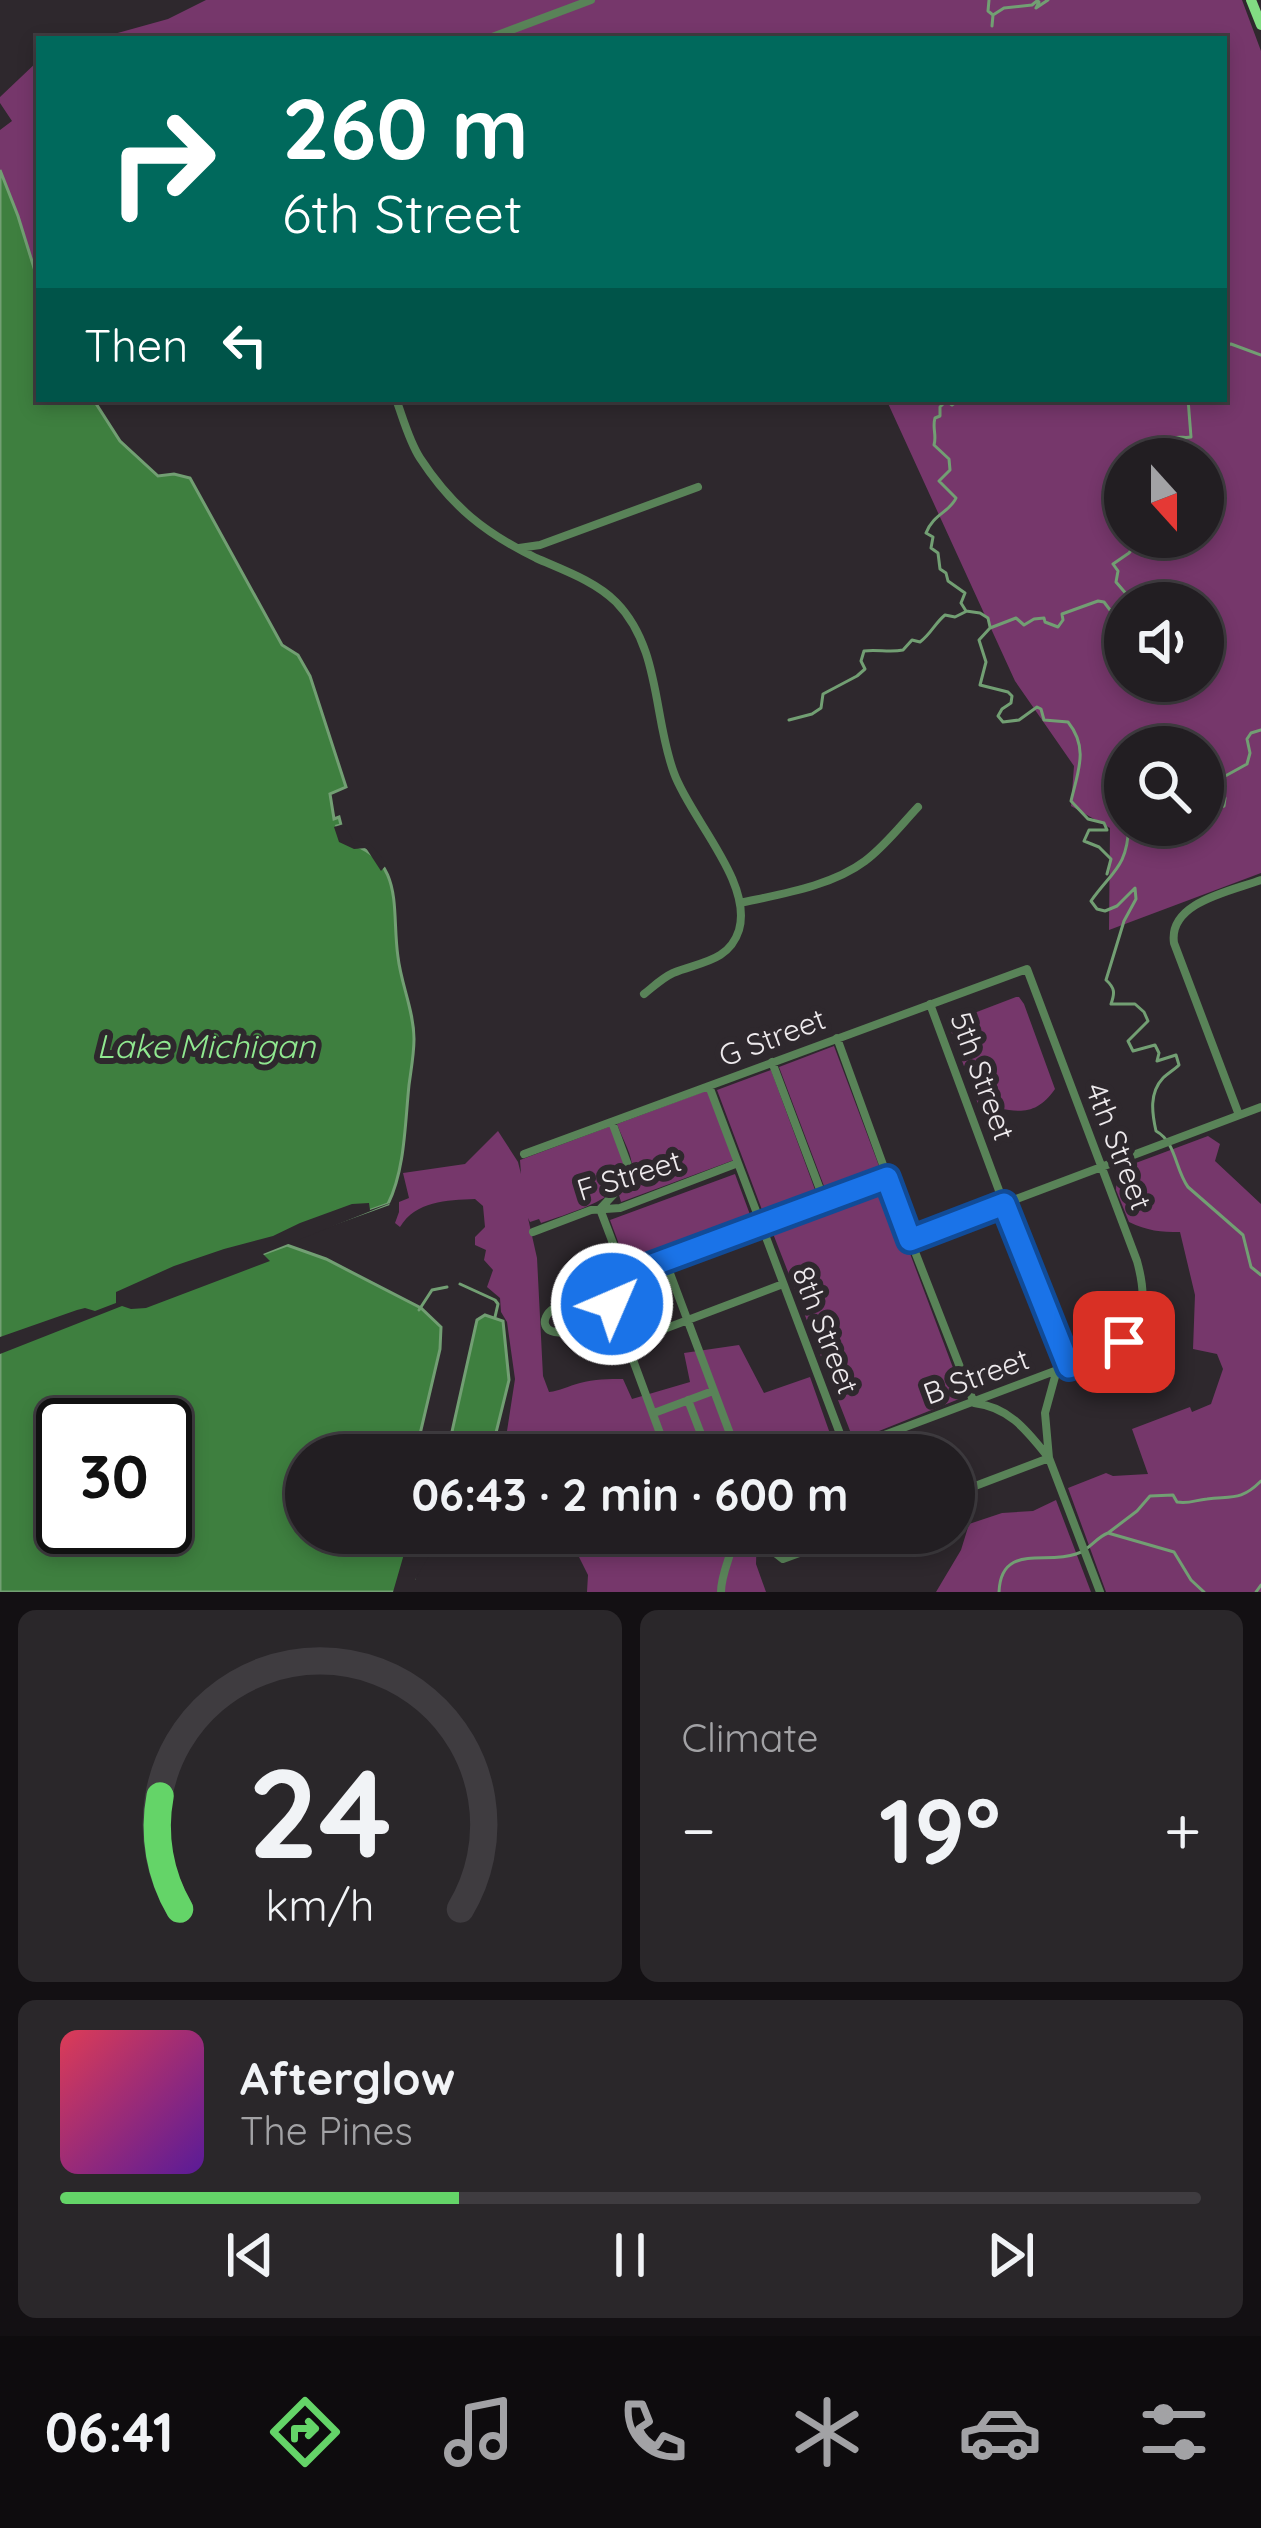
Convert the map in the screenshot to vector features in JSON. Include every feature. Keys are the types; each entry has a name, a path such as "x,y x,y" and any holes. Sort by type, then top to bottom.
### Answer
{"main road":[{"path":"1251,0 1261,25"}],"street":[{"path":"496,36 591,0"},
{"path":"397,402 420,458 478,526 598,588 626,615 650,666 673,771 728,871 740,903 740,928 725,952 703,965 667,976 644,994"},
{"path":"517,549 698,487"},
{"path":"740,903 854,868 869,859 918,807"},
{"path":"1239,1115 1172,933 1178,918 1190,908 1261,880"},
{"name":"G Street","path":"524,1154 1027,970 1031,979"},
{"name":"4th Street","path":"1031,979 1143,1284 1143,1308 1132,1332"},
{"name":"5th Street","path":"930,1004 1069,1367"},
{"path":"837,1038 974,1403 1009,1414 1049,1458"},
{"path":"772,1062 824,1201"},
{"name":"8th Street","path":"710,1086 840,1434"},
{"path":"910,1240 1261,1107"},
{"path":"612,1122 629,1168 628,1179 600,1209 625,1275"},
{"name":"F Street","path":"533,1232 600,1209 620,1208 738,1163"},
{"path":"661,1434 612,1304 625,1275 887,1178"},
{"path":"665,1260 730,1434"},
{"path":"627,1343 783,1283"},
{"path":"594,1293 563,1332 555,1334 546,1328 552,1309 594,1293 618,1284"},
{"path":"594,1293 612,1304"},
{"name":"B Street","path":"894,1434 1116,1348 1132,1332"},
{"path":"1056,1371 1046,1413 1049,1458 1100,1592"},
{"path":"654,1413 713,1390"},
{"path":"688,1400 701,1434"},
{"path":"975,1486 1049,1458"},
{"path":"721,1592 732,1554"}],"shaded area":[{"path":"206,0 1242,0 1261,51 1261,873 1109,930 1110,846 1224,846 1224,726 1104,726 1104,825 1071,806 1074,766 1015,681 887,402 1227,402 1227,36 107,36 168,19"},
{"path":"36,63 36,273 0,170 0,130 12,121 0,97"},
{"path":"1016,997 1024,1004 1055,1089 1038,1106 1021,1111 978,1104 948,1023"},
{"path":"834,1046 882,1174 827,1194 779,1067"},
{"path":"771,1070 818,1198 765,1218 717,1090"},
{"path":"708,1090 734,1160 621,1202 619,1195 632,1169 617,1124"},
{"path":"611,1126 625,1163 622,1183 602,1199 541,1223 528,1218 537,1258 543,1376 549,1392 623,1379 632,1399 690,1382 684,1353 739,1345 764,1393 810,1377 830,1434 507,1434 515,1379 500,1298 487,1287 493,1270 484,1260 486,1250 475,1245 475,1237 485,1227 483,1206 475,1199 453,1200 414,1212 400,1227 395,1223 399,1202 409,1198 403,1173 465,1164 498,1131 521,1174 520,1160"},
{"path":"1208,1136 1220,1144 1215,1161 1261,1204 1261,1592 1106,1592 1068,1488 1106,1473 1148,1474 1132,1429 1211,1404 1223,1369 1217,1354 1193,1349 1195,1295 1180,1232 1129,1222 1116,1190 1117,1170"},
{"path":"735,1174 752,1220 627,1266 610,1220"},
{"path":"885,1187 964,1397 872,1434 851,1434 774,1227"},
{"path":"1056,1500 1091,1592 936,1592 959,1554 975,1554 975,1522 1002,1513 1033,1511"},
{"path":"578,1554 756,1554 766,1592 587,1592 588,1575"}],"water":[{"name":"Lake Michigan","path":"0,170 36,274 36,402 95,402 120,441 158,476 190,478 282,645 298,655 310,676 346,787 330,794 334,819 339,817 341,825 337,826 346,842 378,861 392,888 398,957 414,1039 401,1161 388,1204 180,1279 181,1284 287,1245 326,1259 421,1308 441,1327 420,1434 285,1434 285,1554 423,1554 409,1592 0,1592"},
{"path":"485,1315 503,1321 509,1380 496,1434 451,1434 477,1320"}],"pier":[{"path":"344,824 353,840 370,844 387,864 381,871 366,848 339,842 334,827"},
{"path":"396,1201 263,1254 270,1261 146,1308 122,1306 0,1354 0,1337 77,1310 95,1311 116,1303 116,1292 174,1266 273,1236 352,1204 369,1203 370,1210"},
{"path":"404,1554 430,1554 415,1580 415,1592 393,1592"}],"waterway":[{"path":"989,0 992,26"},
{"path":"993,15 1038,0"},
{"path":"1039,2 1036,8 1048,0"},
{"path":"1227,345 1261,355"},
{"path":"945,402 935,418 934,445 949,459 950,470 939,481 956,498 926,533 933,537 931,548 938,553 940,569 965,593 961,603 966,611 988,618 990,627"},
{"path":"948,402 956,402"},
{"path":"1174,438 1191,437 1188,402"},
{"path":"1116,582 1118,571 1113,564 1122,558"},
{"path":"1104,602 1062,614 1058,627 1044,618 1024,625 1016,618 990,628 979,640 986,662 980,685 1012,696 998,716 1003,722 1019,720 1037,707 1044,720 1068,722 1074,732 1080,760 1071,801 1088,819 1104,823 1107,830 1089,830 1084,841 1111,859 1107,874"},
{"path":"789,720 821,708 823,694 865,669 864,651 903,650 912,640 924,639 945,615 965,612"},
{"path":"1224,777 1247,764 1247,739 1261,730"},
{"path":"1224,795 1224,806"},
{"path":"1126,846 1122,860 1091,901 1105,911 1135,888 1136,899 1124,921 1106,980 1113,991 1111,1004 1135,1004 1144,1012 1148,1021 1128,1041 1133,1051 1155,1045 1157,1061 1176,1055 1179,1065 1163,1078 1154,1097 1156,1131 1168,1142 1188,1187 1243,1235 1251,1267 1261,1275"},
{"path":"460,1284 495,1300 495,1317"},
{"path":"419,1310 432,1290 447,1287"},
{"path":"1108,1533 1150,1496 1173,1495 1177,1502 1230,1497 1248,1492 1261,1481"},
{"path":"999,1592 1002,1577 1016,1561 1076,1554 1108,1533 1174,1552 1204,1592"},
{"path":"1256,1592 1261,1585"}],"route":[{"path":"612,1304 614,1290 625,1275 887,1178 910,1240 1004,1204 1069,1367 1124,1342"}]}
